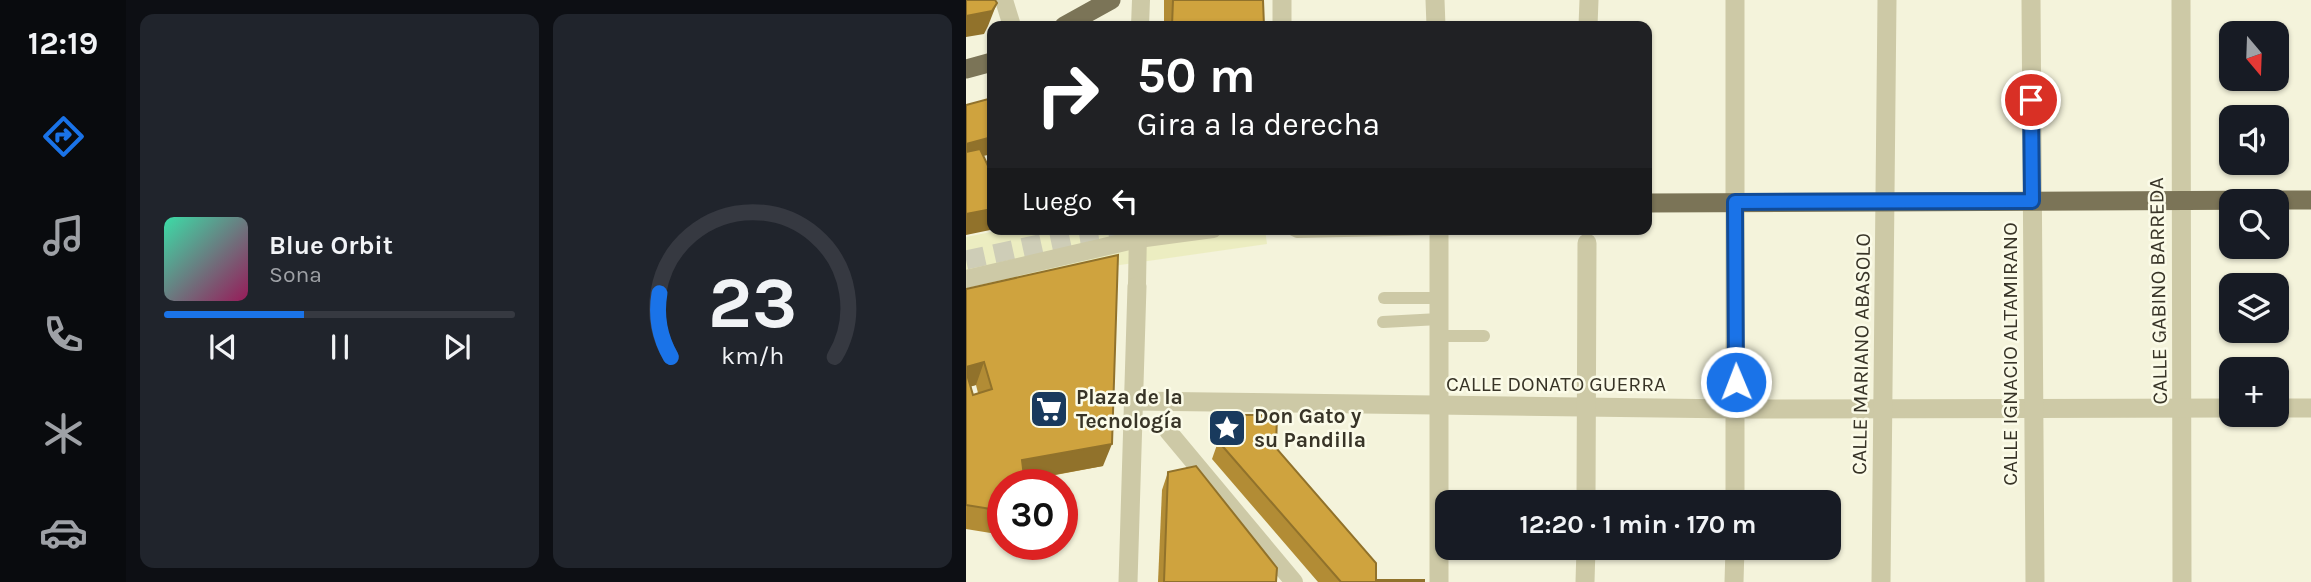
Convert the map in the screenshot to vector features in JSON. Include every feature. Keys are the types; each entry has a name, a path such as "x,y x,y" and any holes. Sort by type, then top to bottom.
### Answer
{"main road":[{"path":"1073,21 1111,0"},
{"path":"966,69 987,63"},
{"path":"1652,203 2311,200"}],"street":[{"path":"1004,0 1010,21"},
{"path":"1140,21 1141,0"},
{"path":"1282,0 1282,21"},
{"path":"1436,0 1436,21"},
{"path":"1588,21 1589,0"},
{"path":"1735,0 1735,490"},
{"name":"CALLE MARIANO ABASOLO","path":"1881,582 1887,0"},
{"name":"CALLE IGNACIO ALTAMIRANO","path":"2031,0 2035,582"},
{"name":"CALLE GABINO BARREDA","path":"2181,0 2182,582"},
{"path":"966,279 1134,235"},
{"path":"1128,582 1138,235"},
{"path":"1438,582 1439,235"},
{"path":"1586,490 1587,243"},
{"name":"CALLE DONATO GUERRA","path":"1132,401 1737,409 2219,408"},
{"path":"2289,408 2311,408"},
{"path":"1168,431 1294,582"},
{"path":"1585,582 1586,560"},
{"path":"1734,582 1735,560"}],"lane":[{"path":"1384,298 1439,298"},
{"path":"1383,322 1439,327 1484,336"}],"shaded area":[{"path":"987,233 987,235 1266,235 1267,244 1113,266 966,304 966,237"}],"building":[{"path":"966,0 995,0 997,3 992,11 966,16"},
{"path":"1173,0 1263,0 1264,21 1172,21"},
{"path":"987,99 987,138 966,144 966,105"},
{"path":"980,149 987,164 987,210 966,214 966,152"},
{"name":"Plaza de la Tecnología","path":"1118,255 1112,444 1022,460 1023,469 987,469 987,508 966,505 966,371 973,395 992,389 984,362 966,367 966,289"},
{"path":"1226,415 1277,415 1276,448 1376,563 1376,580 1424,582 1341,582 1218,441 1224,430"},
{"path":"1196,466 1277,568 1276,582 1164,582 1168,472"}],"tunnel":[{"path":"966,260 1085,235"}],"place":[{"name":"Plaza de la Tecnología","path":"1049,409"},
{"name":"Don Gato y su Pandilla","path":"1227,428"}],"route":[{"path":"1736,382 1735,202 2032,201 2031,100"}]}
